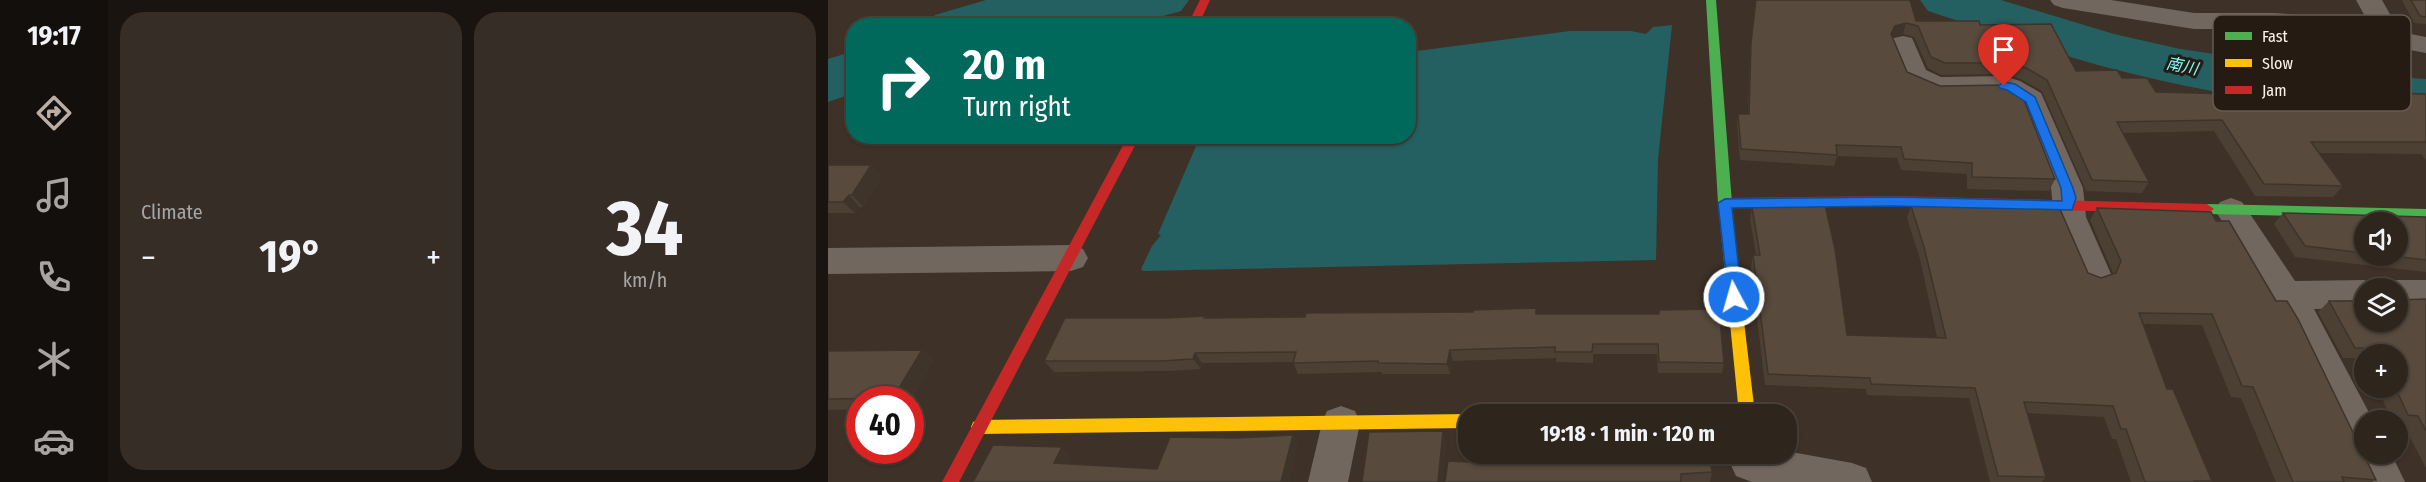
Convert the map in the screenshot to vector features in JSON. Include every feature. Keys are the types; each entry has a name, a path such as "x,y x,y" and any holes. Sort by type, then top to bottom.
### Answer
{"street":[{"path":"1196,18 1205,0"},
{"path":"1711,0 1725,203 1746,404"},
{"path":"2063,0 2194,21 2213,21"},
{"path":"2369,0 2377,15"},
{"path":"2411,42 2426,45"},
{"path":"1903,44 1914,75 1937,86 2004,86 2028,96 2067,188 2070,198 2068,206 2094,274"},
{"path":"950,482 1130,144"},
{"path":"1725,203 1892,201 2426,214"},
{"path":"2231,210 2287,295 2354,422"},
{"path":"828,261 1071,258"},
{"path":"2287,295 2354,294"},
{"path":"2408,294 2426,294"},
{"path":"979,427 1458,421"},
{"path":"1328,482 1341,423"},
{"path":"2376,464 2385,482"},
{"path":"1750,466 1852,482"}],"water":[{"path":"1672,25 1658,159 1656,260 1143,271 1141,269 1152,246 1161,235 1158,234 1197,144 1416,144 1416,51 1570,31 1631,31 1646,34 1653,27"}],"building":[{"path":"1756,0 1910,0 1916,21 1979,21 1980,25 2051,24 2076,71 2117,70 2122,78 2147,78 2156,92 2213,94 2213,111 2411,111 2411,94 2426,94 2426,142 2311,142 2343,186 2264,184 2222,120 2117,122 2149,182 2092,180 2047,80 2026,68 2009,63 1945,63 1931,57 1918,26 1906,23 1895,26 1891,34 1907,72 1940,86 2005,85 2022,95 2055,179 1972,177 1972,163 1904,159 1901,147 1836,145 1837,155 1741,149 1738,114 1749,114 1751,43"},
{"path":"2411,0 2426,0 2426,17 2420,16"},
{"path":"828,165 871,165 852,195 849,195 843,202 828,202"},
{"path":"1918,204 2059,207 2088,273 2101,278 2116,273 2121,261 2097,208 2211,212 2216,221 2229,221 2276,301 2287,301 2298,319 2354,435 2354,464 2368,464 2376,480 2342,477 2344,482 2293,482 2253,387 2242,386 2212,314 2139,313 2167,389 2173,389 2212,481 2145,482 2126,429 2121,429 2113,406 2024,402 2046,477 1998,476 1975,388 1871,384 1870,378 1768,374 1753,255 1760,255 1752,207 1825,205 1835,249 1847,335 1946,338 1924,247 1911,206 1919,206"},
{"path":"2283,213 2354,215 2354,252 2305,246"},
{"path":"2408,216 2426,217 2426,260 2408,258"},
{"path":"2426,299 2426,431 2418,416 2408,415 2408,410 2406,410 2400,398 2408,398 2408,344 2354,344 2354,346 2329,301 2354,301 2354,332 2408,332 2408,300"},
{"path":"1536,308 1536,314 1659,314 1659,310 1719,309 1724,363 1659,362 1658,344 1593,344 1592,352 1555,352 1555,347 1450,350 1447,364 1378,363 1378,361 1293,363 1296,352 1195,353 1193,359 1161,361 1044,361 1065,318 1305,317 1306,313 1473,312 1474,310"},
{"path":"922,350 900,386 846,386 846,399 828,399 828,351"},
{"path":"1443,431 1438,482 1362,482 1369,432"},
{"path":"1293,435 1281,482 973,482 993,445 1062,447 1054,463 1157,469 1170,437 1237,438"},
{"path":"1448,461 1458,462 1458,464 1711,464 1712,472 1681,474 1681,482 1445,482"}],"waterway":[{"name":"南川","path":"979,18 1005,11 1057,4 1163,0"},
{"name":"南川","path":"1946,0 2103,49 2180,67 2213,72"},
{"name":"南川","path":"828,83 846,73"},
{"name":"南川","path":"2411,97 2426,98"}],"traffic: fast":[{"path":"1711,0 1725,203 1736,313"},
{"path":"2207,209 2426,214"}],"traffic: slow":[{"path":"1736,313 1746,404"},
{"path":"979,427 1458,421"}],"traffic: jam":[{"path":"1196,18 1205,0"},
{"path":"950,482 1130,144"},
{"path":"1725,203 1892,201 2207,209"}],"route":[{"path":"1734,297 1725,203 1892,201 2068,206 2070,198 2067,188 2031,100 2028,96 2004,86"}]}
